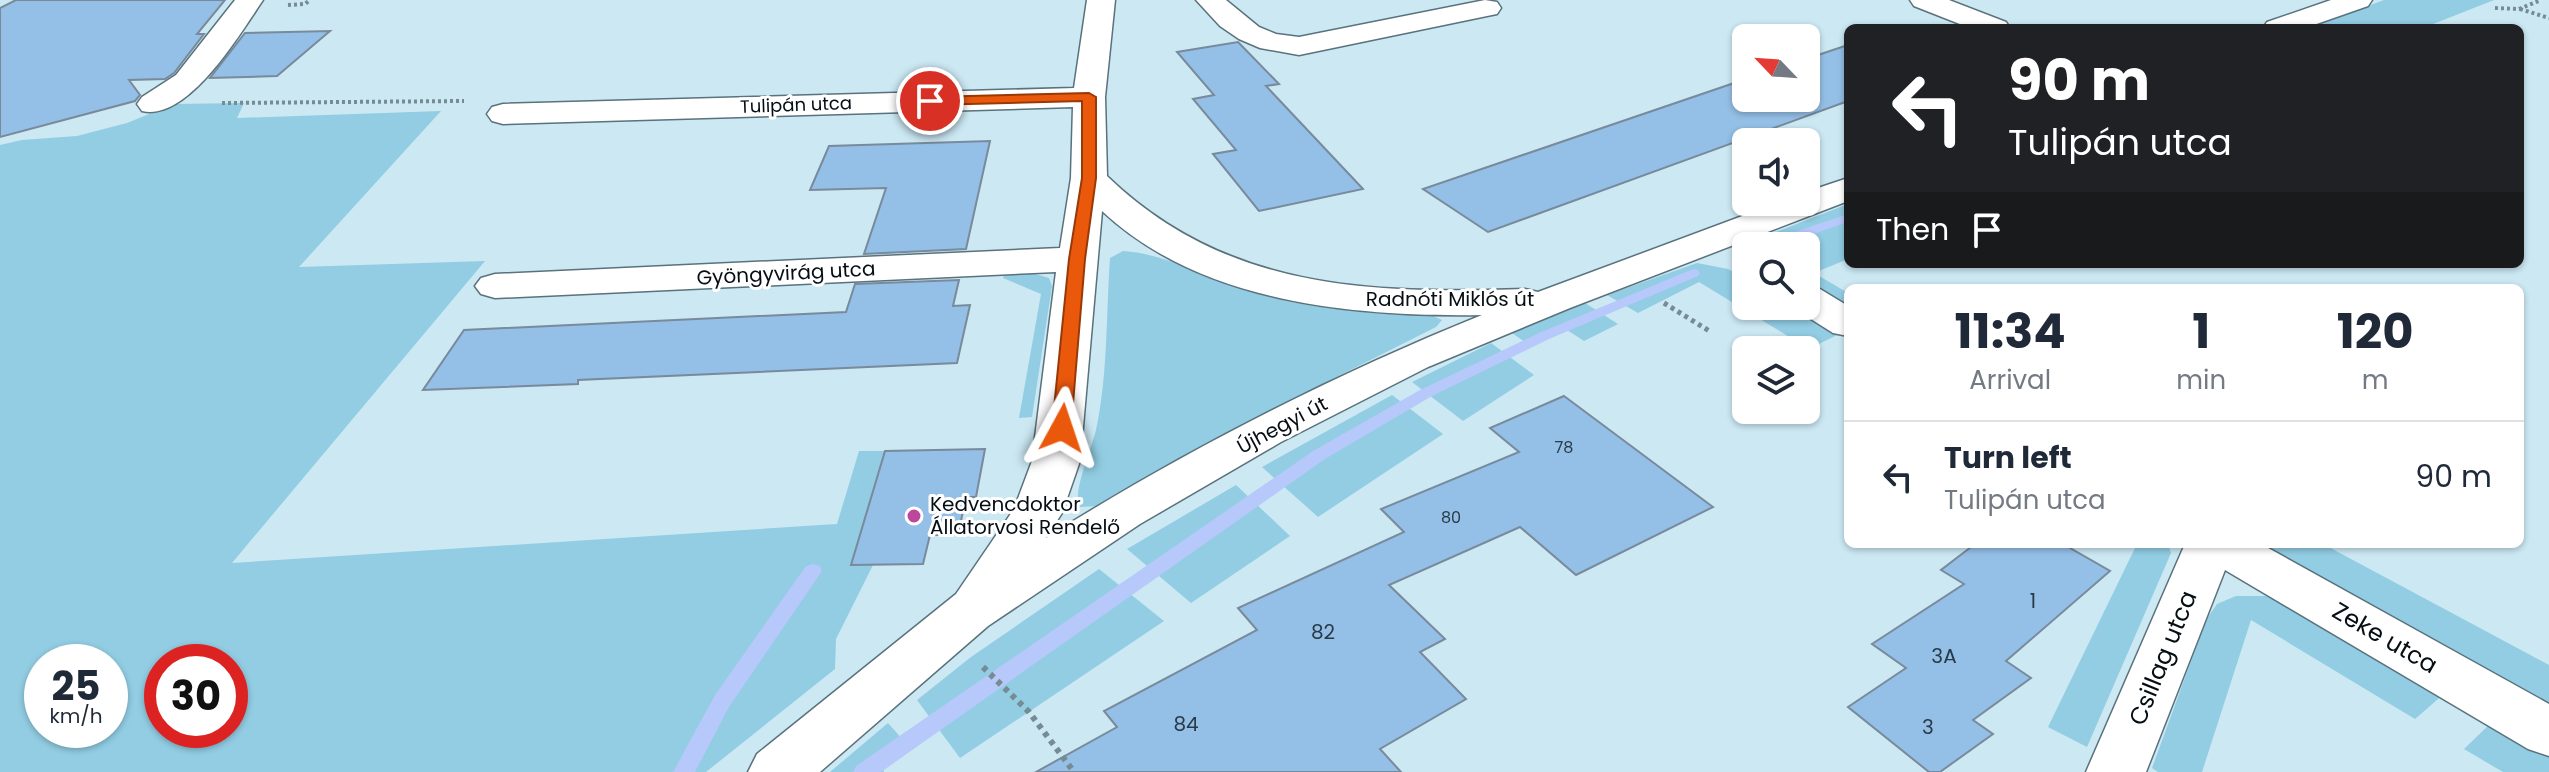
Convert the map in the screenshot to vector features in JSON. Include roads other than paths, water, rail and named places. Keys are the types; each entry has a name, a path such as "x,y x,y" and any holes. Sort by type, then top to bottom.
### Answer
{"street":[{"path":"153,104 187,82 249,0"},
{"path":"969,612 1037,513 1056,461 1077,259 1089,178 1089,97 1101,0"},
{"path":"1210,0 1250,37 1269,43 1299,46 1487,8"},
{"path":"1924,0 1986,24"},
{"path":"2289,24 2358,0"},
{"name":"Tulipán utca","path":"503,114 1089,97"},
{"name":"Radnóti Miklós út","path":"1089,178 1121,210 1159,237 1208,260 1269,281 1364,300 1485,303 1556,299"},
{"name":"Újhegyi út","path":"778,772 969,612 1123,512 1265,432 1413,358 1556,299 1844,191"},
{"path":"1710,241 1732,254"},
{"name":"Gyöngyvirág utca","path":"495,286 1077,259"},
{"path":"1820,307 1844,322"},
{"name":"Csillag utca","path":"2116,772 2208,548"},
{"name":"Zeke utca","path":"2228,548 2549,732"}],"waterway":[{"path":"1808,232 1844,219"},
{"path":"864,772 1319,455 1426,393 1544,336 1693,273"},
{"path":"684,772 722,701 813,571"}],"place":[{"name":"Kedvencdoktor Állatorvosi Rendelő","path":"914,516"}]}
